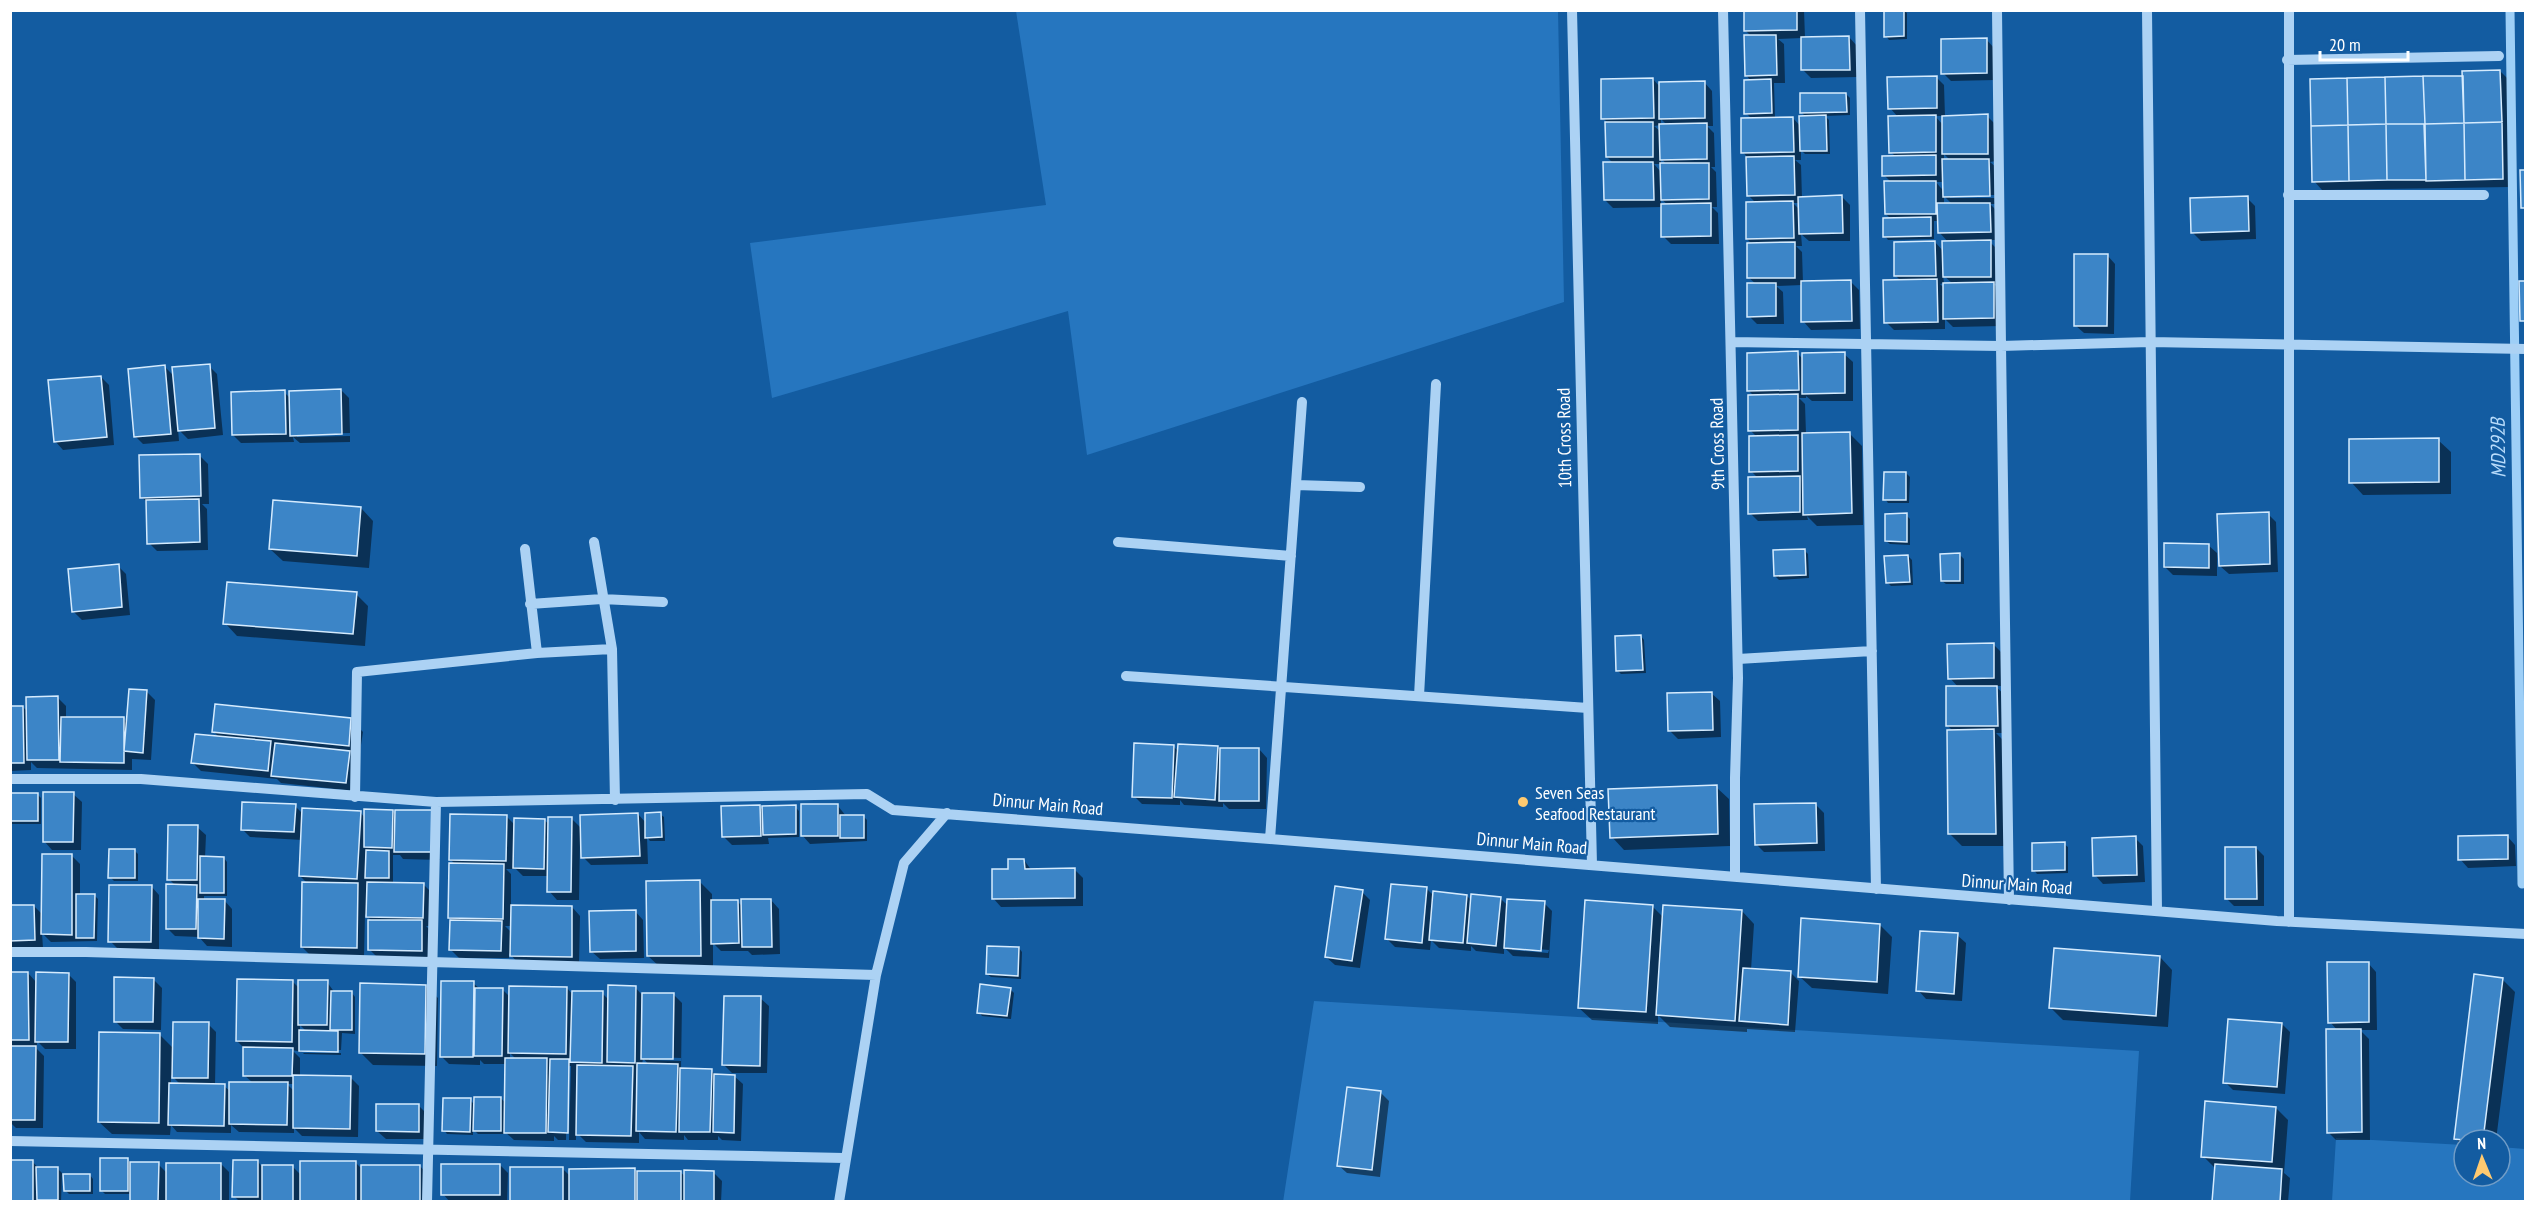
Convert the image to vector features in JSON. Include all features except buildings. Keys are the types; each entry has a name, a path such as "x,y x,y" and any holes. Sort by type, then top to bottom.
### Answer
{"street":[{"name":"10th Cross Road","path":"1572,10 1592,865"},
{"name":"9th Cross Road","path":"1723,10 1738,659 1735,878"},
{"path":"1860,10 1876,889"},
{"path":"1997,10 2009,900"},
{"path":"2147,10 2157,911"},
{"path":"2289,10 2287,60 2289,922"},
{"path":"2287,60 2499,56"},
{"path":"2288,195 2484,195"},
{"path":"1731,342 2001,346 2150,342 2526,349"},
{"path":"1419,696 1436,384"},
{"path":"1270,839 1302,402"},
{"path":"1296,485 1360,487"},
{"path":"594,542 612,649 615,800"},
{"path":"1118,542 1291,556"},
{"path":"525,549 537,653"},
{"path":"530,604 602,599 663,602"},
{"path":"355,798 357,672 537,653 612,649"},
{"path":"1738,659 1872,651"},
{"path":"1126,676 1588,708"},
{"name":"Dinnur Main Road","path":"10,778 141,779 355,798 435,802 867,794 892,810 2289,922 2526,934"},
{"path":"427,1202 435,802"},
{"path":"839,1202 844,1158 876,975 904,863 947,813"},
{"path":"10,952 876,975"},
{"path":"10,1141 844,1158"}],"shaded area":[{"path":"1016,11 1558,11 1564,302 1087,455 1068,311 772,398 750,243 1046,205"},
{"path":"1314,1001 2139,1051 2130,1201 1283,1202"},
{"path":"2336,1138 2452,1144 2452,1188 2512,1188 2512,1148 2525,1149 2525,1201 2332,1201"}],"waterway":[{"name":"MD292B","path":"2510,10 2522,884"}],"place":[{"name":"Seven Seas Seafood Restaurant","path":"1523,802"}]}
